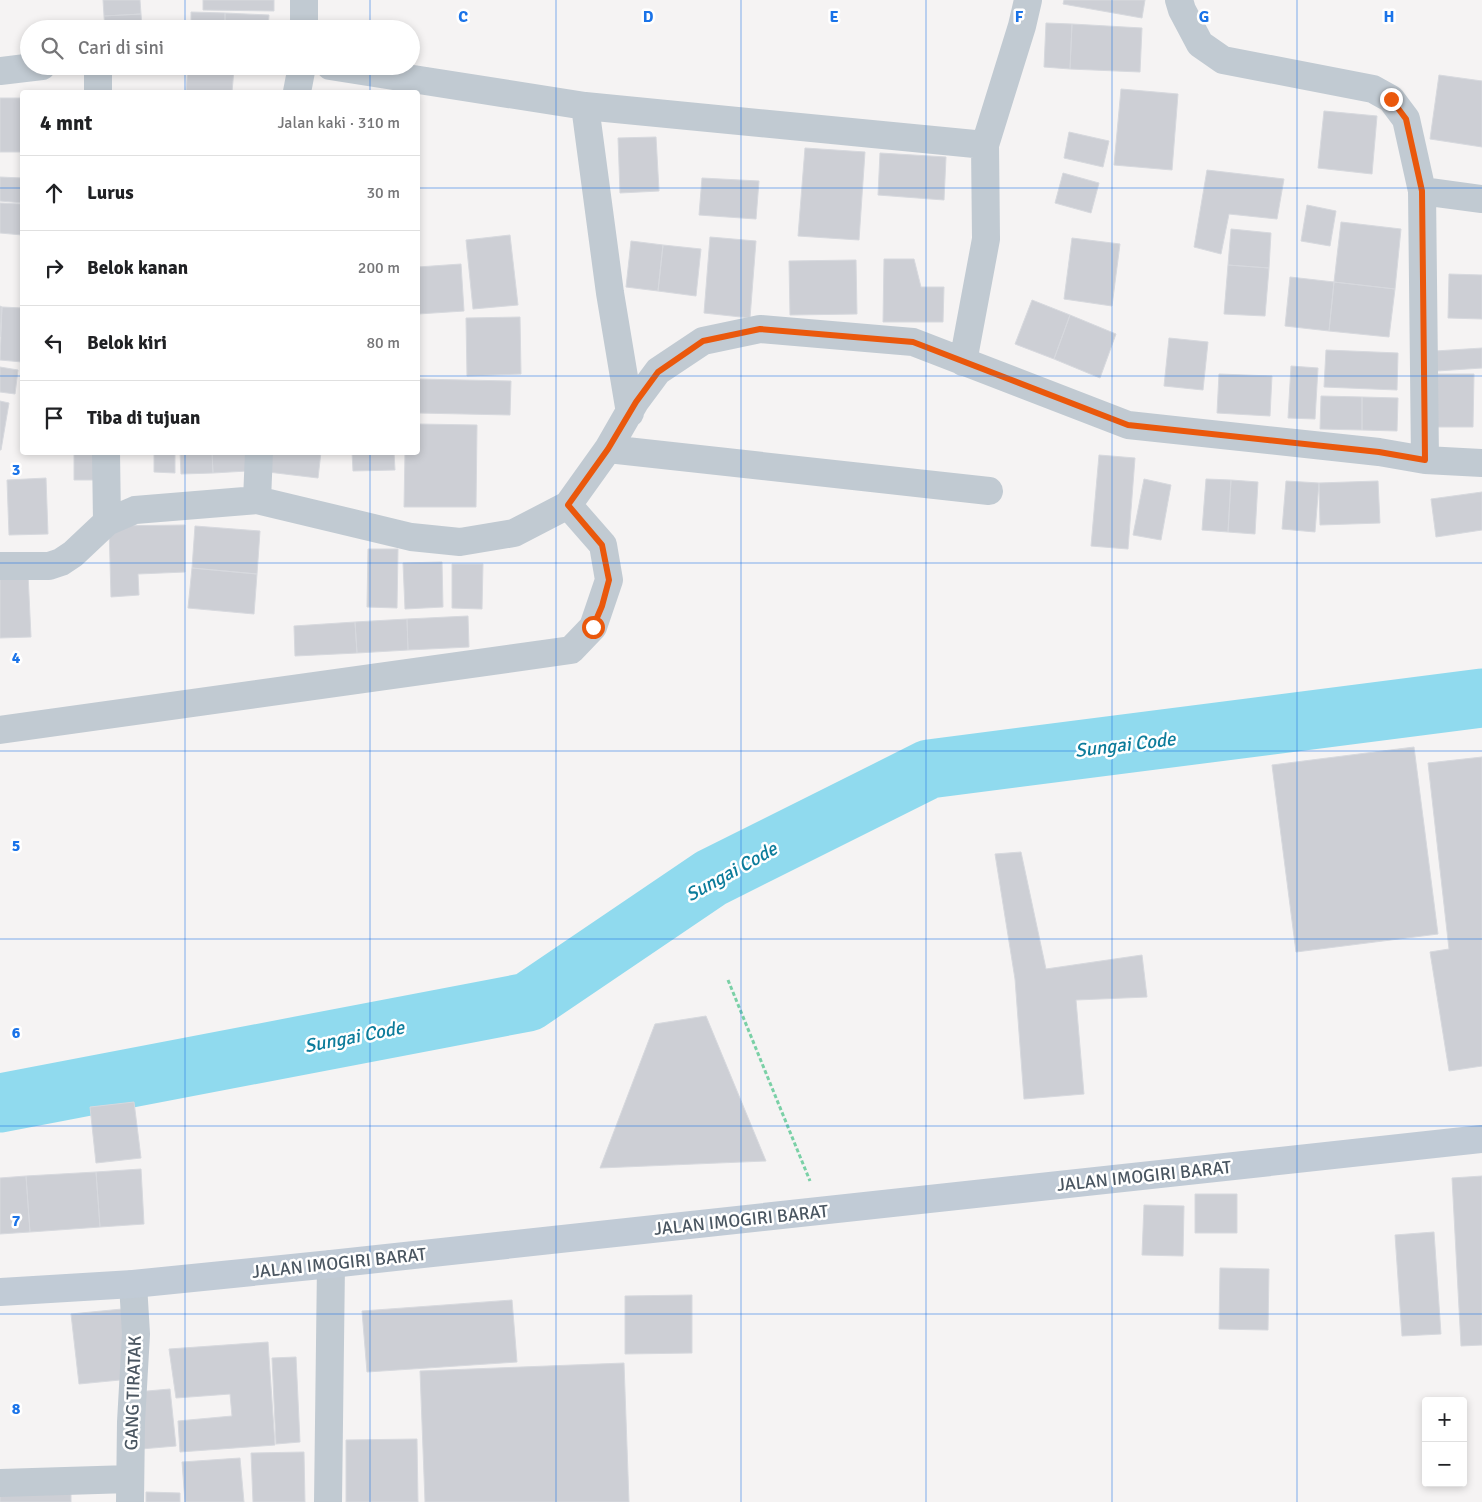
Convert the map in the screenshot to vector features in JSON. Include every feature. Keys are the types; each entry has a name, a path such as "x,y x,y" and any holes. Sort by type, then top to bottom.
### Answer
{"main road":[{"name":"JALAN IMOGIRI BARAT","path":"0,1292 133,1284 331,1264 1482,1139"}],"street":[{"path":"304,0 304,20"},
{"path":"963,362 986,239 985,145 1022,26 1028,0"},
{"path":"1179,0 1182,10 1200,44 1223,60 1372,89 1391,99 1406,119 1422,191 1425,460"},
{"path":"0,72 20,69"},
{"path":"98,75 98,90"},
{"path":"298,90 301,75"},
{"path":"387,75 585,106 985,145"},
{"path":"585,106 610,293 630,413"},
{"path":"1422,191 1482,199"},
{"path":"0,566 49,566 61,562 73,554 107,522 135,510 257,500 411,537 460,542 514,533 568,505 608,449 658,372 703,341 760,329 913,342 1128,425 1379,452 1425,460 1482,462"},
{"path":"608,449 989,491"},
{"path":"106,455 107,522"},
{"path":"257,500 259,455"},
{"path":"0,730 572,650 593,627 602,606 609,580 602,545 568,505"},
{"path":"328,1502 331,1264"},
{"name":"GANG TIRATAK","path":"130,1491 136,1334 133,1284"},
{"path":"0,1484 130,1491"}],"path":[{"path":"728,980 822,1211"}],"building":[{"path":"103,0 140,0 141,14 104,16"},
{"path":"203,0 274,0 274,11 203,10"},
{"path":"1064,0 1145,0 1142,18 1063,4"},
{"path":"191,12 225,13 225,20 191,20"},
{"path":"225,13 269,15 269,20 225,20"},
{"path":"141,14 141,20 104,20 104,16"},
{"path":"1046,23 1072,24 1070,69 1044,67"},
{"path":"1072,24 1142,28 1140,72 1070,69"},
{"path":"187,75 233,75 232,90 186,90"},
{"path":"1439,75 1482,81 1482,147 1430,139"},
{"path":"1121,89 1178,94 1172,170 1114,165"},
{"path":"0,98 20,98 20,152 0,152"},
{"path":"1324,111 1377,116 1372,174 1318,168"},
{"path":"1069,132 1109,141 1103,167 1064,158"},
{"path":"656,137 659,191 620,193 618,138"},
{"path":"805,148 865,152 859,240 798,236"},
{"path":"880,153 946,157 944,200 878,195"},
{"path":"1207,170 1284,179 1277,219 1229,214 1221,254 1194,247"},
{"path":"1063,173 1099,183 1091,213 1055,203"},
{"path":"0,177 20,178 20,203 0,201"},
{"path":"702,178 759,181 756,219 699,215"},
{"path":"0,203 20,204 20,235 0,233"},
{"path":"1307,205 1336,211 1330,246 1301,241"},
{"path":"1341,222 1401,229 1395,289 1334,282"},
{"path":"1231,229 1271,233 1269,268 1228,265"},
{"path":"510,235 518,305 473,309 466,240"},
{"path":"710,237 756,241 750,318 704,313"},
{"path":"1072,238 1120,244 1112,306 1064,299"},
{"path":"631,241 663,245 658,291 626,287"},
{"path":"663,245 701,249 696,296 658,291"},
{"path":"884,259 914,259 921,287 944,287 943,322 883,322"},
{"path":"856,260 857,314 790,315 789,261"},
{"path":"461,264 464,311 420,314 420,267"},
{"path":"1228,265 1269,268 1265,316 1224,314"},
{"path":"1449,274 1482,275 1482,319 1448,318"},
{"path":"1290,277 1334,282 1329,331 1285,326"},
{"path":"1334,282 1395,289 1389,337 1329,331"},
{"path":"1032,300 1070,315 1054,359 1015,344"},
{"path":"0,306 2,307 0,337"},
{"path":"2,307 20,308 20,362 0,360"},
{"path":"1070,315 1116,334 1100,378 1054,359"},
{"path":"520,317 521,374 467,376 466,318"},
{"path":"1169,338 1208,342 1203,390 1164,386"},
{"path":"1482,348 1482,368 1437,371 1435,351"},
{"path":"1326,350 1398,353 1397,390 1324,387"},
{"path":"1291,366 1318,368 1315,419 1288,418"},
{"path":"0,367 18,370 15,394 0,392"},
{"path":"1219,374 1272,376 1270,416 1217,413"},
{"path":"1433,374 1474,374 1473,427 1433,427"},
{"path":"420,379 511,381 510,415 420,413"},
{"path":"1321,396 1362,397 1362,430 1320,429"},
{"path":"1362,397 1398,398 1397,431 1362,430"},
{"path":"0,401 9,403 1,450 0,450"},
{"path":"420,424 477,425 476,507 404,507 405,455 420,455"},
{"path":"74,455 99,455 99,480 74,480"},
{"path":"154,455 175,455 175,473 154,472"},
{"path":"180,455 212,455 213,473 181,474"},
{"path":"212,455 247,455 247,471 213,473"},
{"path":"271,455 321,455 318,478 268,472"},
{"path":"352,455 394,455 395,470 353,471"},
{"path":"1099,455 1135,458 1128,549 1091,546"},
{"path":"46,478 48,534 9,535 7,480"},
{"path":"1144,479 1171,485 1161,540 1133,535"},
{"path":"1206,479 1231,480 1228,532 1202,530"},
{"path":"1231,480 1258,482 1255,534 1228,532"},
{"path":"1286,481 1319,483 1315,532 1282,529"},
{"path":"1378,481 1380,523 1320,525 1319,483"},
{"path":"1482,492 1482,530 1436,537 1431,499"},
{"path":"185,525 185,572 138,574 139,595 111,597 109,526"},
{"path":"195,526 260,531 257,574 192,568"},
{"path":"368,549 398,549 397,608 367,607"},
{"path":"442,562 443,607 405,609 403,563"},
{"path":"452,564 483,564 482,609 452,608"},
{"path":"192,568 257,574 254,614 188,608"},
{"path":"28,574 31,637 0,638 0,575"},
{"path":"468,616 469,647 408,650 407,619"},
{"path":"407,619 408,650 357,653 355,622"},
{"path":"355,622 357,653 295,656 294,626"},
{"path":"1414,747 1438,934 1296,952 1272,765"},
{"path":"1482,757 1482,1066 1449,1071 1430,952 1449,949 1428,763"},
{"path":"1021,852 1046,969 1142,955 1147,997 1076,1000 1084,1094 1024,1099 1015,979 995,854"},
{"path":"706,1016 766,1161 600,1168 655,1024"},
{"path":"134,1102 141,1158 96,1163 90,1107"},
{"path":"141,1169 144,1224 100,1227 96,1172"},
{"path":"96,1172 100,1227 30,1232 26,1176"},
{"path":"26,1176 30,1232 0,1234 0,1178"},
{"path":"1482,1176 1482,1345 1461,1346 1452,1178"},
{"path":"1195,1194 1237,1194 1237,1233 1195,1233"},
{"path":"1144,1205 1184,1206 1183,1256 1142,1255"},
{"path":"1434,1232 1441,1334 1402,1336 1395,1235"},
{"path":"1220,1268 1269,1269 1268,1330 1219,1329"},
{"path":"692,1295 692,1353 625,1354 625,1296"},
{"path":"512,1300 517,1362 367,1372 362,1311"},
{"path":"122,1309 130,1379 79,1384 71,1314"},
{"path":"268,1342 275,1445 180,1452 178,1421 232,1416 230,1394 176,1398 169,1349"},
{"path":"296,1357 300,1442 276,1444 272,1358"},
{"path":"624,1363 629,1502 425,1502 420,1371"},
{"path":"170,1389 176,1446 141,1449 136,1392"},
{"path":"417,1439 418,1502 346,1502 346,1440"},
{"path":"304,1452 305,1502 253,1502 251,1453"},
{"path":"240,1458 244,1502 185,1502 182,1462"},
{"path":"71,1488 71,1502 0,1502 0,1492"},
{"path":"146,1492 180,1493 180,1502 146,1502"}],"waterway":[{"name":"Sungai Code","path":"0,1103 528,1002 711,878 929,769 1482,698"}],"route":[{"path":"593,627 602,606 609,580 602,545 568,505 608,449 636,402 658,372 703,341 760,329 913,342 1128,425 1379,452 1425,460 1422,191 1406,119 1391,99"}]}
